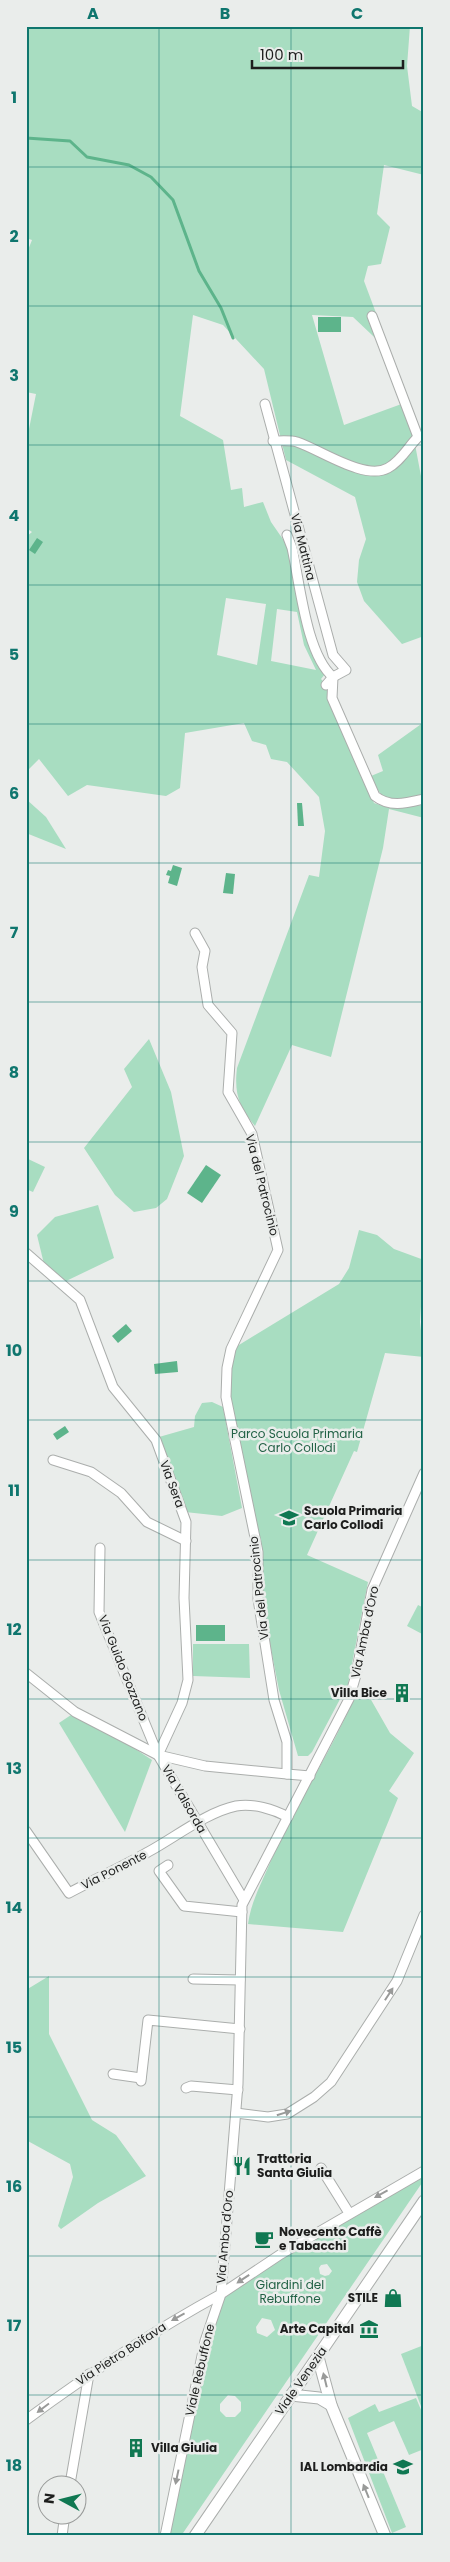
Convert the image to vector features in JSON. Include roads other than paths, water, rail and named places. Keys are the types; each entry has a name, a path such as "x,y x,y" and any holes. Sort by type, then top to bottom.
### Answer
{"street":[{"path":"273,441 295,442 359,469 375,472 387,468 398,460 418,437 372,316"},
{"name":"Via Mattina","path":"265,404 273,441 333,655 346,670 333,677 326,685"},
{"name":"Via Mattina","path":"287,535 292,548 312,644 323,669 333,677"},
{"name":"Via Mattina","path":"333,677 332,698 375,796 383,802 402,804 424,799"},
{"name":"Via del Patrocinio","path":"195,933 205,951 202,967 208,1005 232,1033 228,1092 252,1134 278,1250 231,1349 227,1368 226,1396 258,1552 258,1599 274,1700 287,1742 287,1774"},
{"name":"Via Sera","path":"26,1253 80,1300 113,1387 156,1440 186,1522 184,1598 188,1680 182,1703 158,1755"},
{"path":"53,1460 91,1472 121,1493 147,1522 186,1541"},
{"name":"Via Amba d'Oro","path":"221,2294 238,2090 242,1912 244,1900 349,1699 356,1675 372,1590 424,1473"},
{"name":"Via Guido Gozzano","path":"100,1548 99,1612 158,1755"},
{"name":"Via Valsorda","path":"26,1673 75,1712 158,1755 244,1900"},
{"path":"158,1755 204,1766 310,1776"},
{"path":"198,1824 220,1811 238,1806 255,1806 277,1811 288,1817"},
{"name":"Via Ponente","path":"26,1831 70,1893 198,1824"},
{"path":"168,1865 159,1871 184,1906 242,1912"},
{"path":"236,2114 268,2117 287,2114 314,2097 331,2082 397,1981 424,1915"},
{"path":"192,1979 240,1980"},
{"path":"113,2074 141,2079 148,2020 240,2029"},
{"path":"187,2085 238,2090"},
{"path":"321,2168 348,2213"},
{"path":"221,2294 348,2213 424,2171"},
{"name":"Viale Venezia","path":"195,2536 422,2207"},
{"name":"Via Pietro Boifava","path":"26,2420 89,2374 158,2328 221,2294"},
{"name":"Viale Rebuffone","path":"165,2536 205,2341 221,2294"},
{"path":"318,2356 331,2405 385,2536"},
{"path":"72,2474 89,2374"},
{"path":"291,2395 319,2398 331,2405"}],"waterway":[{"path":"26,138 70,141 87,157 129,165 151,177 173,200 199,271 221,308 233,338"}],"place":[{"name":"Scuola Primaria Carlo Collodi","path":"289,1518"},
{"name":"Villa Bice","path":"402,1693"},
{"name":"Trattoria Santa Giulia","path":"242,2166"},
{"name":"Novecento Caffè e Tabacchi","path":"264,2239"},
{"name":"STILE","path":"393,2298"},
{"name":"Arte Capital","path":"369,2329"},
{"name":"Villa Giulia","path":"136,2448"},
{"name":"IAL Lombardia","path":"403,2467"}],"park label":[{"name":"Parco Scuola Primaria Carlo Collodi","path":"297,1441"},
{"name":"Giardini del Rebuffone","path":"290,2292"}]}
